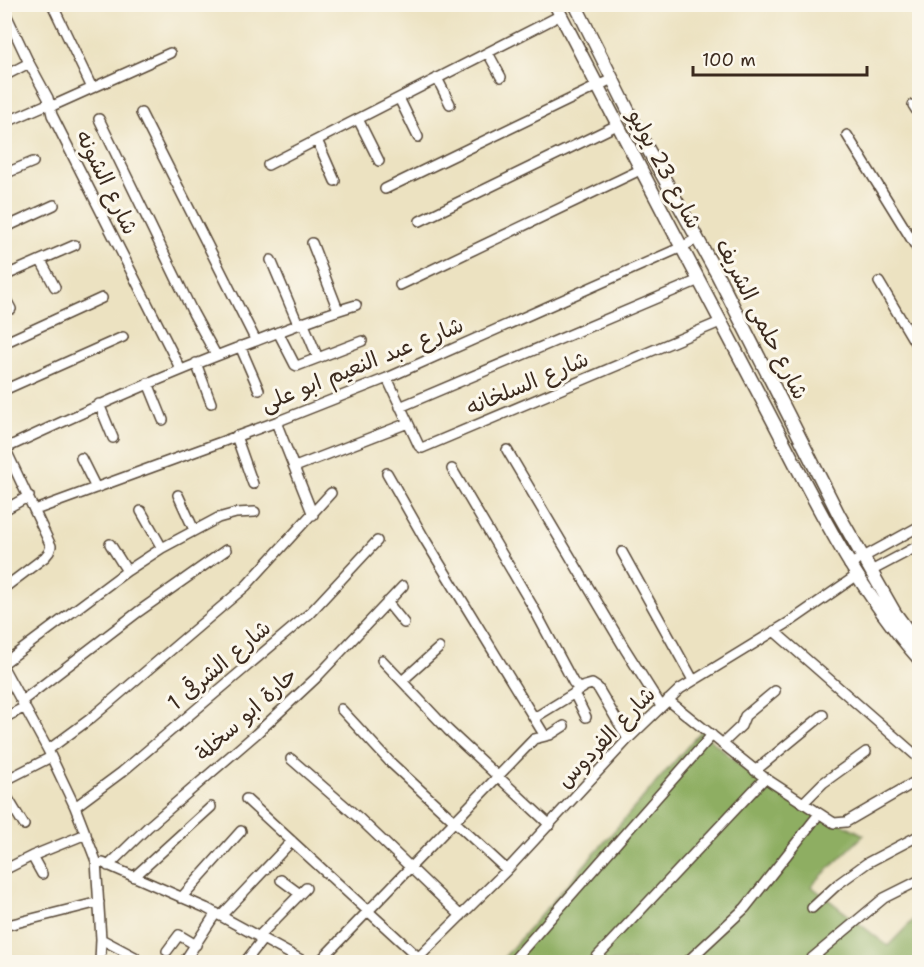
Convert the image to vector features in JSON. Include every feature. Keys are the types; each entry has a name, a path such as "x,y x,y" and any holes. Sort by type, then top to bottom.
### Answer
{"street":[{"path":"52,4 92,88"},
{"name":"شارع حلمى الشريف","path":"575,4 612,79 698,238 828,495 895,614 920,647"},
{"path":"268,165 488,53 558,10"},
{"name":"شارع 23 يوليو","path":"558,10 640,170 853,571"},
{"name":"شارع الشونه","path":"6,17 50,105 52,116 181,370"},
{"path":"4,123 92,88 170,53"},
{"path":"488,53 501,77"},
{"path":"4,76 29,63"},
{"path":"437,78 450,104"},
{"path":"385,189 612,79"},
{"path":"399,98 418,137"},
{"path":"913,105 920,116"},
{"path":"141,113 256,340"},
{"path":"99,119 193,313 216,355"},
{"path":"358,119 379,161"},
{"path":"420,221 618,125"},
{"path":"847,135 920,253"},
{"path":"317,140 335,181"},
{"path":"4,174 33,162"},
{"path":"400,285 640,170"},
{"path":"4,228 54,205"},
{"name":"شارع عبد النعيم ابو على","path":"35,510 276,422 387,378 698,238"},
{"path":"312,243 338,310"},
{"path":"4,276 75,245"},
{"path":"271,260 318,358"},
{"path":"41,261 55,288"},
{"path":"400,406 699,280"},
{"path":"879,282 920,351"},
{"path":"4,296 11,309"},
{"path":"4,343 102,298"},
{"path":"4,588 50,552 50,539 5,447 196,363 300,323 356,305"},
{"name":"شارع السلخانه","path":"387,378 422,448 720,322"},
{"path":"278,332 297,366 362,341"},
{"path":"4,390 123,338"},
{"path":"240,346 259,390"},
{"path":"196,363 211,403"},
{"path":"148,383 163,420"},
{"path":"99,404 113,438"},
{"path":"276,422 313,515"},
{"path":"295,467 408,423"},
{"path":"236,436 253,484"},
{"path":"507,450 625,649 665,703 712,735 755,771 834,823 846,822 920,779"},
{"path":"81,458 96,488"},
{"path":"452,469 573,682 578,688 583,688"},
{"path":"387,473 545,736"},
{"path":"4,782 49,754 246,586 332,493"},
{"path":"178,495 194,530"},
{"path":"4,510 28,496"},
{"path":"141,511 162,548"},
{"path":"4,663 127,571 162,548 218,518 236,513 255,512"},
{"name":"شارع الفردوس","path":"417,960 507,870 628,739 665,703 693,680 774,631 853,571 863,558 920,525"},
{"name":"شارع الشرقى 1","path":"75,807 122,772 310,613 376,541"},
{"path":"110,544 127,571"},
{"path":"871,571 920,544"},
{"path":"4,718 138,612 226,550"},
{"path":"622,552 693,680"},
{"path":"853,571 866,592 920,660"},
{"path":"866,592 878,584"},
{"name":"حارة ابو سخلة","path":"108,866 148,827 256,734 316,678 403,586"},
{"path":"387,602 404,623"},
{"path":"774,631 920,759"},
{"path":"402,681 439,648"},
{"path":"382,660 448,730 550,825"},
{"path":"4,669 75,807 96,861 101,939 100,963"},
{"path":"534,718 592,684 598,688 628,739"},
{"path":"722,744 741,726 745,717 775,691"},
{"path":"574,693 586,717"},
{"path":"341,710 390,762 507,870"},
{"path":"755,771 823,715"},
{"path":"319,963 534,739 564,726"},
{"path":"512,963 712,735"},
{"path":"802,803 823,783 866,752"},
{"path":"291,759 360,819 461,916"},
{"path":"592,963 765,778"},
{"path":"4,792 24,825"},
{"path":"246,799 417,960"},
{"path":"134,877 211,807"},
{"path":"687,963 745,908 819,814"},
{"path":"181,898 241,831"},
{"path":"4,870 86,834"},
{"path":"812,908 838,884 867,863 920,835"},
{"path":"184,963 219,915 292,842"},
{"path":"32,856 42,874"},
{"path":"96,861 219,915 305,963"},
{"path":"245,963 261,938 303,891 281,880"},
{"path":"812,958 884,898 920,880"},
{"path":"4,926 99,902"},
{"path":"167,951 179,935 196,945"},
{"path":"101,939 135,957"}],"green space":[{"path":"701,731 753,777 864,835 811,886 888,946 919,914 919,962 500,962"}]}
